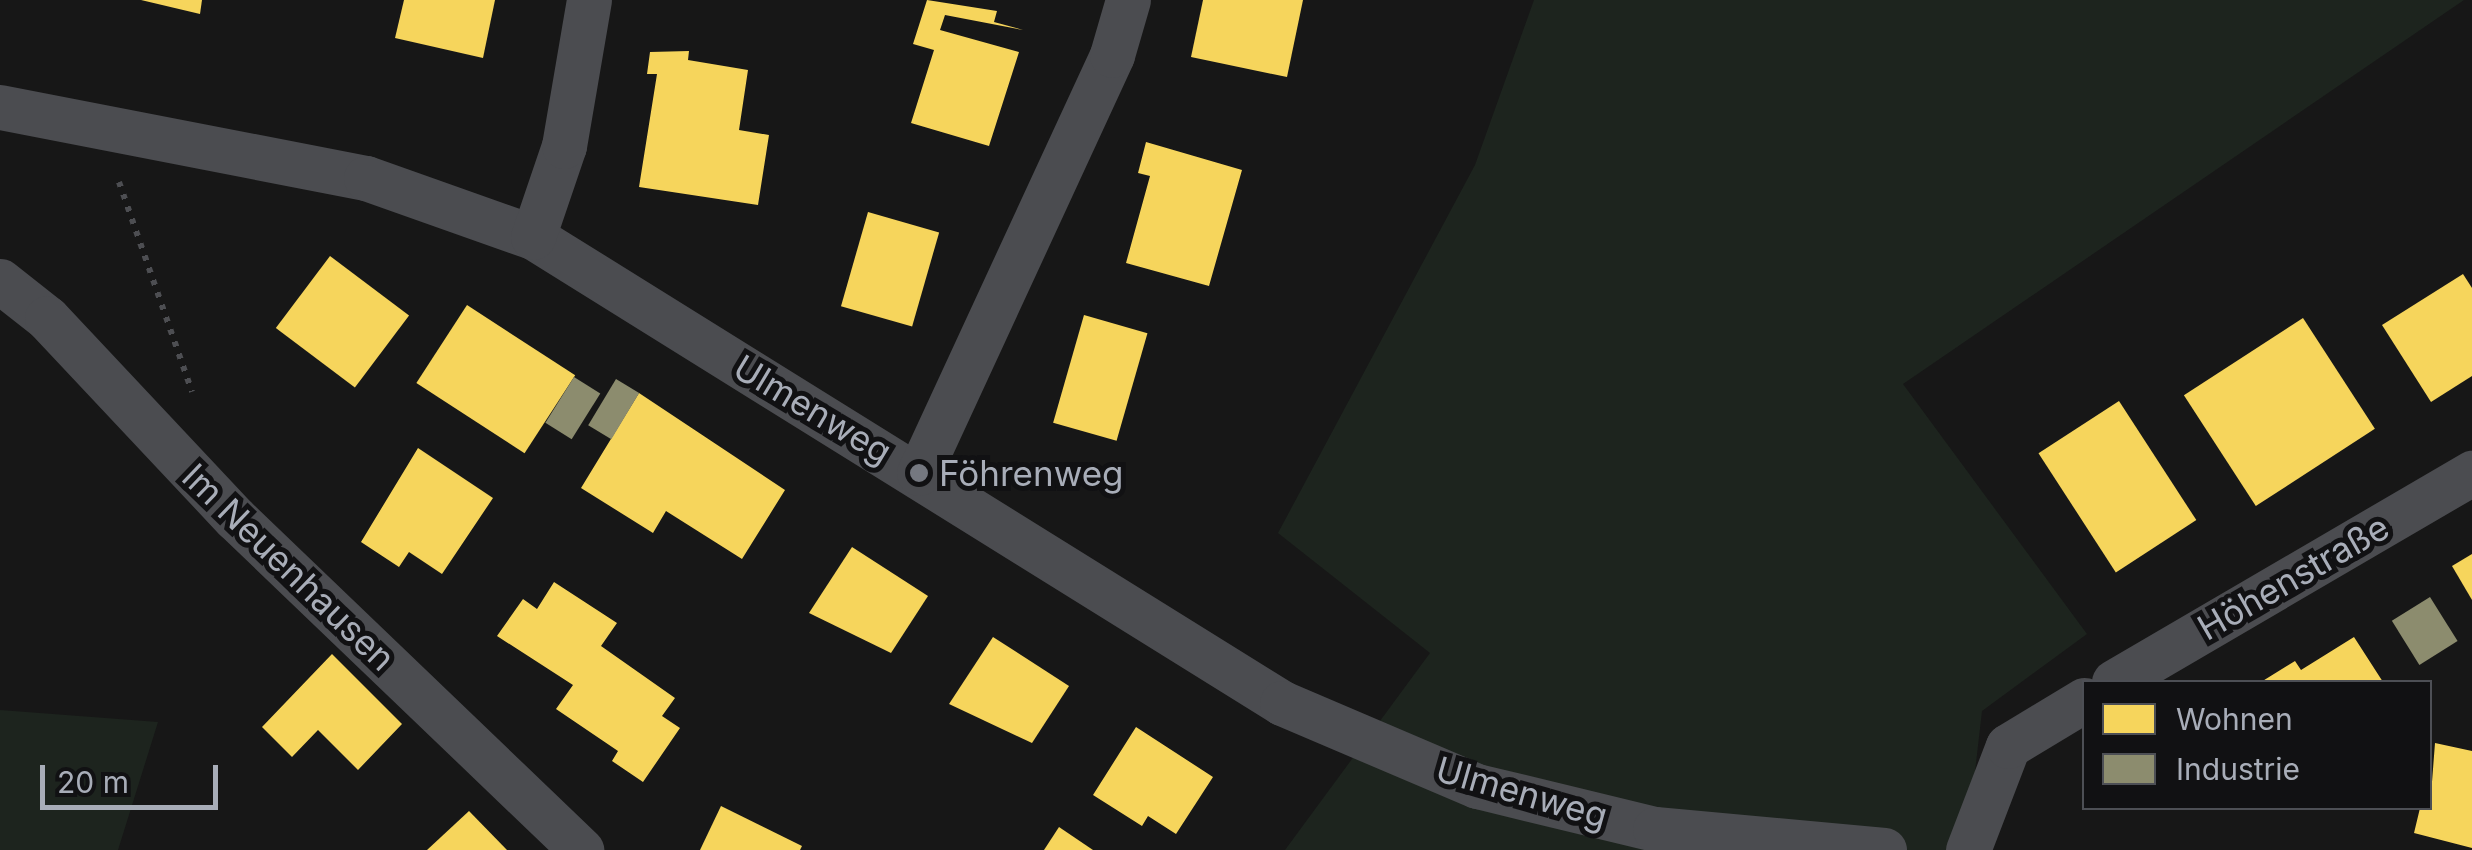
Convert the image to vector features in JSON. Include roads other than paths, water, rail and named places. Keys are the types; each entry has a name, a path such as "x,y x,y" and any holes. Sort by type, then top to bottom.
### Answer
{"street":[{"path":"533,237 564,146 589,0"},
{"path":"919,474 1112,55 1128,0"},
{"name":"Ulmenweg","path":"0,107 366,178 533,237 1282,703 1477,786 1655,830 1884,850"},
{"name":"Im Neuenhausen","path":"0,281 582,850"},
{"name":"Höhenstraße","path":"2117,680 2472,472"},
{"path":"1968,850 2008,746 2082,701"}],"place":[{"name":"Föhrenweg","path":"919,473"}]}
